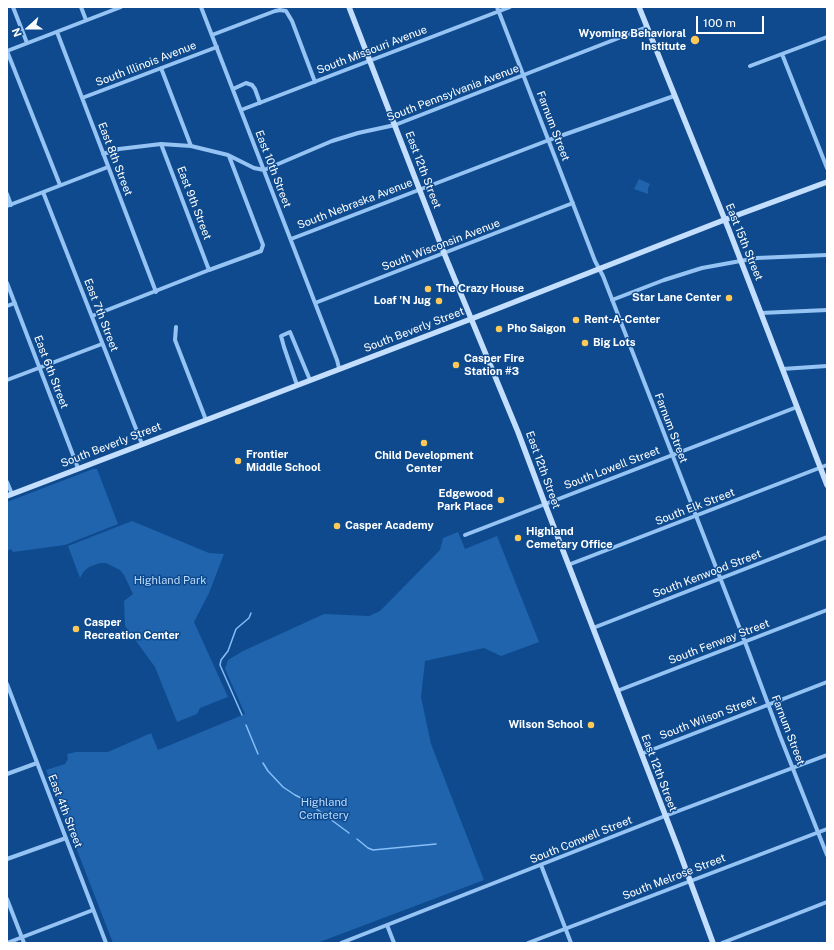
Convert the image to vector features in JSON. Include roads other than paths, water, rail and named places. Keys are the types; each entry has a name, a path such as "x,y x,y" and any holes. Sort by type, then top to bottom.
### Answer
{"main road":[{"name":"East 12th Street","path":"349,7 444,253 503,394 713,943"},
{"name":"East 15th Street","path":"639,7 761,313 827,486"},
{"name":"South Beverly Street","path":"9,495 339,368 471,319 724,220 827,182"}],"street":[{"path":"13,7 27,44"},
{"path":"81,7 86,20"},
{"path":"60,185 7,51 121,7"},
{"name":"East 10th Street","path":"201,7 291,239 339,368"},
{"name":"South Missouri Avenue","path":"241,110 370,61 498,9 510,7"},
{"name":"Farnum Street","path":"498,9 827,855"},
{"path":"212,35 275,11 286,11 292,21 315,82"},
{"name":"South Pennsylvania Avenue","path":"264,170 332,141 358,133 395,125 647,27"},
{"name":"East 8th Street","path":"57,32 156,292"},
{"path":"750,66 827,36"},
{"name":"South Illinois Avenue","path":"82,98 217,47"},
{"path":"782,54 827,168"},
{"path":"161,68 191,146"},
{"path":"233,89 246,83 252,85 260,103"},
{"name":"South Nebraska Avenue","path":"291,239 549,140 674,96"},
{"path":"103,154 126,148 161,144 191,146 228,155 254,168 264,170"},
{"name":"East 9th Street","path":"161,144 209,270"},
{"path":"92,316 261,251 263,245 228,155"},
{"path":"7,194 9,206 108,167"},
{"name":"East 7th Street","path":"44,192 142,444"},
{"name":"South Wisconsin Avenue","path":"315,303 573,203"},
{"path":"612,300 664,280 702,268 740,260 827,255"},
{"name":"East 6th Street","path":"7,283 78,468"},
{"path":"7,306 14,303"},
{"path":"761,313 827,310"},
{"path":"176,327 175,340 206,420"},
{"path":"297,385 281,336 290,332 310,380"},
{"path":"7,380 102,344"},
{"path":"782,368 827,366"},
{"name":"South Lowell Street","path":"465,535 797,407"},
{"name":"South Elk Street","path":"568,565 827,465"},
{"path":"7,482 9,495"},
{"name":"South Kenwood Street","path":"593,628 827,538"},
{"name":"South Fenway Street","path":"617,691 827,610"},
{"name":"South Wilson Street","path":"641,754 827,682"},
{"name":"East 4th Street","path":"7,684 8,691 106,943"},
{"name":"South Conwell Street","path":"341,943 541,866 665,816 827,755"},
{"path":"7,774 36,763"},
{"name":"South Melrose Street","path":"528,943 827,829"},
{"path":"7,859 66,838"},
{"path":"541,866 571,943"},
{"path":"7,899 24,943"},
{"path":"722,943 827,902"},
{"path":"7,943 93,910"},
{"path":"387,925 394,943"}],"waterway":[{"path":"242,715 220,665 221,660 228,651 236,629 249,618 251,613"},
{"path":"246,725 258,754"},
{"path":"263,763 268,771 283,787 303,799 349,833"},
{"path":"357,839 373,850 436,844"}],"place":[{"name":"Wyoming Behavioral Institute","path":"695,40"},
{"name":"The Crazy House","path":"428,289"},
{"name":"Star Lane Center","path":"729,298"},
{"name":"Loaf 'N Jug","path":"439,301"},
{"name":"Rent-A-Center","path":"576,320"},
{"name":"Pho Saigon","path":"499,329"},
{"name":"Big Lots","path":"585,343"},
{"name":"Casper Fire Station #3","path":"456,365"},
{"name":"Child Development Center","path":"424,443"},
{"name":"Frontier Middle School","path":"238,461"},
{"name":"Edgewood Park Place","path":"501,500"},
{"name":"Casper Academy","path":"337,526"},
{"name":"Highland Cemetary Office","path":"518,538"},
{"name":"Casper Recreation Center","path":"76,629"},
{"name":"Wilson School","path":"591,725"}],"park label":[{"name":"Highland Park","path":"170,581"},
{"name":"Highland Cemetery","path":"324,809"}]}
